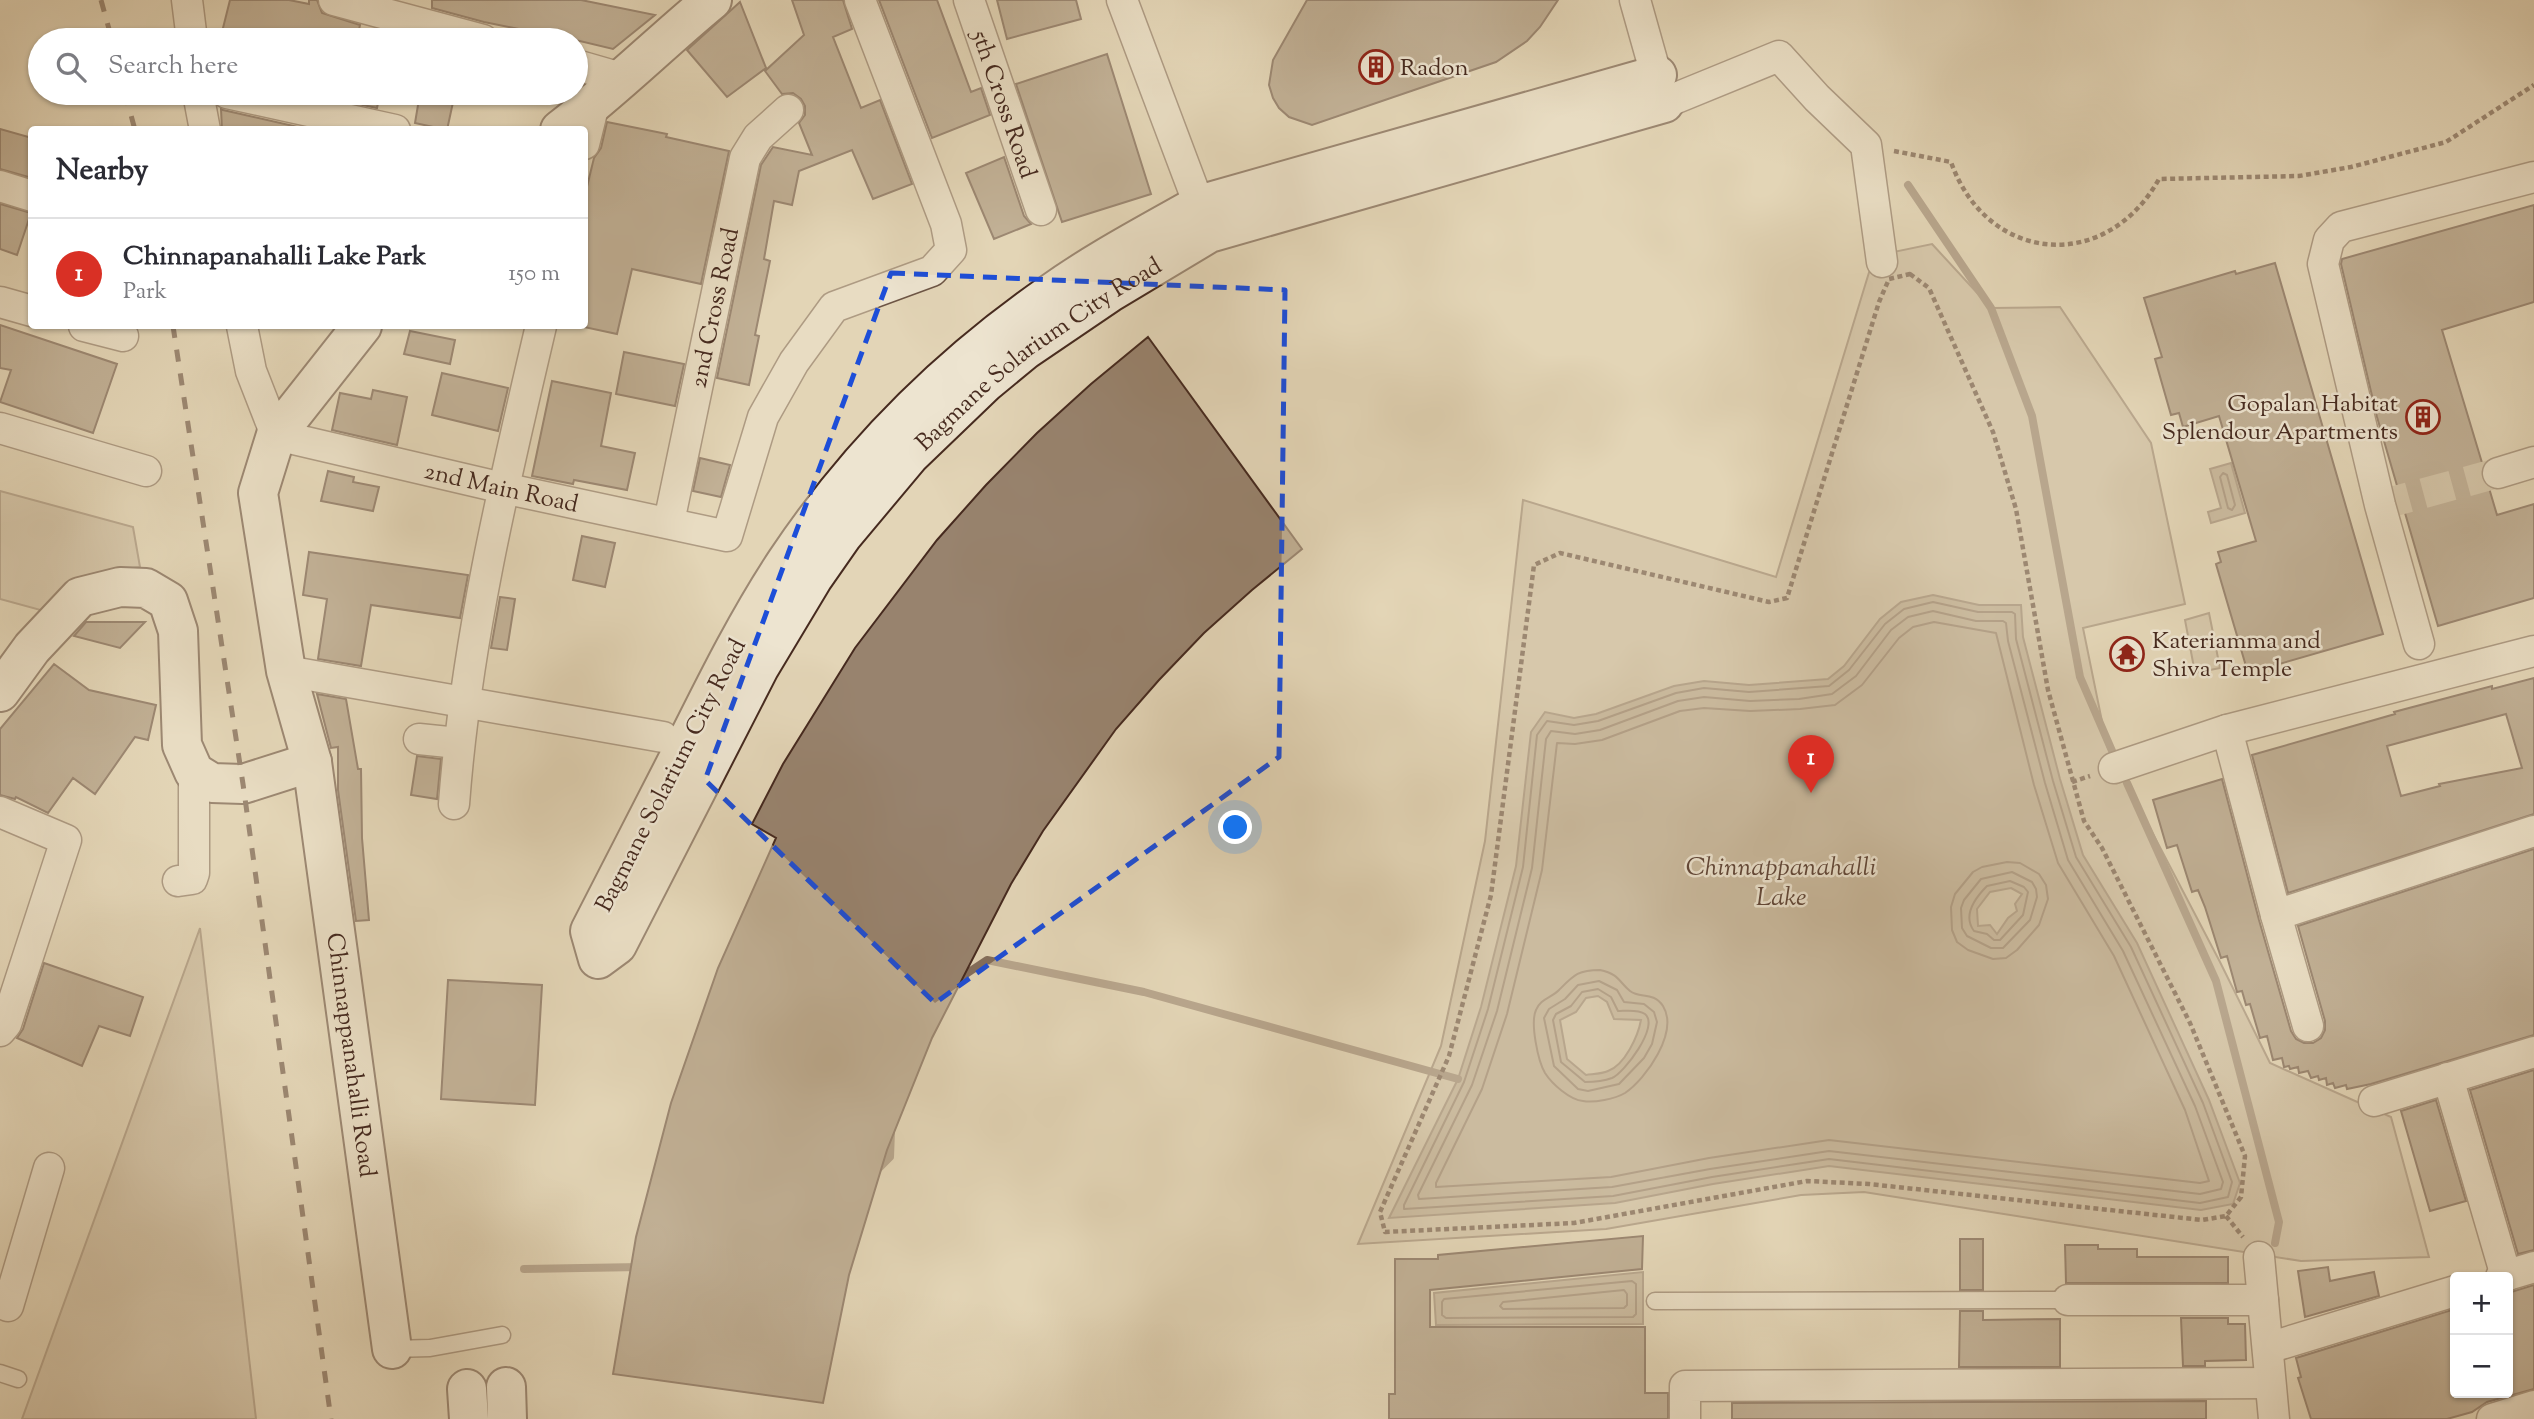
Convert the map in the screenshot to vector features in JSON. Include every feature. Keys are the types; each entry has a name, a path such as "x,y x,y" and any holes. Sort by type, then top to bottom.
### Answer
{"street":[{"path":"187,0 190,28"},
{"path":"334,0 438,28"},
{"path":"565,126 712,0"},
{"name":"2nd Main Road","path":"276,435 503,488 727,536 763,417 794,362 834,307 932,271 951,250 946,225 860,0"},
{"name":"5th Cross Road","path":"969,0 1041,210"},
{"path":"1122,0 1204,219"},
{"path":"1635,0 1660,89 1779,56 1817,98 1866,145 1882,261"},
{"path":"588,68 621,78"},
{"name":"Bagmane Solarium City Road","path":"1204,219 1109,293 1025,350 947,418 875,494 843,535 785,622 752,680 617,945 598,959 590,931 732,653 787,561 818,517 888,434 975,351 1050,294 1135,241 1204,219 1660,89"},
{"path":"588,128 594,104"},
{"path":"200,105 204,126"},
{"path":"282,105 378,126"},
{"name":"2nd Cross Road","path":"669,522 745,158 758,137 788,110"},
{"path":"2419,644 2380,505 2323,264 2329,240 2341,228 2534,177"},
{"path":"0,186 28,195"},
{"path":"0,302 28,310"},
{"path":"96,329 123,336"},
{"path":"243,329 251,371 276,435"},
{"path":"276,435 360,329"},
{"path":"454,804 463,702 503,488 540,329"},
{"path":"0,428 146,471"},
{"name":"Chinnappanahalli Road","path":"276,435 258,492 286,671 312,762 378,1234 391,1349"},
{"path":"2498,472 2534,462"},
{"path":"0,692 32,648 80,597 120,587 146,588 168,601 178,631 182,745 194,772 194,873 192,879 177,881"},
{"path":"2114,768 2227,730 2534,651"},
{"path":"286,671 663,737"},
{"path":"2227,730 2308,1026"},
{"path":"419,739 458,743"},
{"path":"194,772 212,783 243,783 312,762"},
{"path":"0,811 66,840 6,1024 0,1031"},
{"path":"2276,915 2534,831"},
{"path":"2374,1101 2534,1052"},
{"path":"2448,1078 2502,1272"},
{"path":"0,1303 8,1306 49,1168"},
{"path":"2259,1257 2274,1419"},
{"path":"2513,1274 2534,1267"},
{"path":"2268,1348 2450,1293"},
{"path":"2068,1300 2263,1300"},
{"path":"1685,1419 1685,1386 2270,1383"},
{"path":"2492,1419 2534,1406"}],"lane":[{"path":"1655,1301 2068,1300"},
{"path":"391,1349 429,1348 502,1335"},
{"path":"0,1373 18,1379"}],"path":[{"path":"1866,145 1951,162 1968,198 1980,214 1996,226 2033,242 2072,244 2099,236 2124,223 2150,196 2159,179 2299,176 2351,167 2446,142 2534,85"},
{"path":"1910,274 1929,288 1993,432 2015,509 2048,690 2084,821 2102,848 2190,1024 2245,1156 2241,1197 2226,1216 2202,1220 1870,1184 1807,1181 1574,1223 1385,1232 1380,1212 1449,1056 1491,895 1534,565 1560,553 1769,602 1787,598 1879,302 1889,279 1910,274"}],"highlighted area":[{"path":"891,273 1285,290 1279,757 935,1003 705,780"}],"shaded area":[{"path":"1932,244 1991,308 2060,307 2151,443 2185,604 2083,628 2107,746 2270,1063 2391,1117 2429,1257 2301,1261 1864,1192 1801,1195 1606,1229 1358,1244 1441,1046 1485,841 1523,500 1776,577 1874,256"},
{"path":"0,491 133,527 140,567 119,570 44,611 0,599"},
{"path":"2209,613 2220,668 2195,673 2185,620"},
{"path":"200,928 256,1419 22,1419"}],"water":[{"path":"2231,463 2245,513 2211,523 2208,512 2221,508 2210,469"},
{"name":"Chinnappanahalli Lake","path":"1933,595 1979,605 2021,605 2023,637 2083,855 2137,943 2209,1100 2240,1183 2233,1204 2201,1210 1829,1166 1615,1203 1389,1218 1458,1079 1481,1007 1516,866 1531,732 1545,712 1574,718 1596,714 1674,686 1704,681 1749,685 1828,679 1844,666 1880,619 1901,602","holes":["2011,888 2022,894 2015,904 2017,911 2008,918 1997,934 1990,925 1978,926 1977,909 1990,892","1598,996 1607,1002 1614,1019 1641,1020 1634,1042 1620,1063 1606,1072 1586,1075 1567,1059 1560,1020 1576,1012 1586,998"]},
{"path":"1643,1272 1643,1324 1436,1325 1434,1293"}],"building":[{"path":"230,0 289,0 309,4 309,0 317,0 322,13 360,25 359,28 223,28"},
{"path":"432,0 581,0 655,15 613,49 588,43 588,28 513,28 432,8"},
{"path":"792,0 843,0 852,29 833,37 861,108 880,100 912,184 873,199 852,150 799,171 792,205 774,201 764,259 770,261 755,335 759,336 749,385 717,378 761,165 773,147 812,155 799,123 805,115 805,106 793,93 782,94 765,71 804,35"},
{"path":"879,0 937,0 971,92 981,88 990,115 932,138"},
{"path":"997,0 1076,0 1081,19 1007,39"},
{"name":"Radon","path":"1307,0 1558,0 1527,41 1496,62 1312,125 1289,117 1279,108 1269,85 1273,60"},
{"path":"740,2 766,68 727,97 687,50"},
{"path":"1107,54 1151,194 1062,222 1016,84"},
{"path":"418,105 452,105 448,126 415,123"},
{"path":"221,109 293,126 222,126"},
{"path":"607,122 667,134 666,137 729,151 701,284 632,269 617,334 588,328 588,183 594,158 601,148"},
{"path":"0,129 28,137 28,177 0,169"},
{"path":"1004,157 1024,216 1031,224 994,239 966,173"},
{"path":"0,204 28,212 28,222 17,255 0,249"},
{"name":"Gopalan Habitat Splendour Apartments","path":"2534,205 2534,302 2442,330 2483,466 2481,477 2489,488 2497,515 2534,504 2534,598 2438,626 2377,417 2342,259"},
{"path":"2275,263 2383,634 2248,673 2216,564 2221,562 2218,552 2256,541 2219,416 2183,427 2179,413 2171,415 2155,359 2162,357 2144,298 2235,271 2236,274"},
{"path":"0,325 117,364 93,433 0,402 11,370 0,368"},
{"path":"410,331 455,340 450,364 404,354"},
{"path":"1148,337 1302,549 1204,633 1116,729 1043,831 1011,884 932,1038 887,1150 849,1275 823,1403 613,1374 636,1237 671,1103 718,968 776,838 752,824 783,764 855,648 937,540 1037,433"},
{"path":"624,352 684,364 675,406 616,394"},
{"path":"442,373 508,388 498,431 432,415"},
{"path":"552,381 611,393 601,446 635,453 627,490 574,480 573,484 532,476"},
{"path":"373,390 407,397 397,445 332,430 340,393 371,399"},
{"path":"700,458 730,465 721,497 693,491"},
{"path":"328,471 354,477 353,482 379,487 373,511 321,501"},
{"path":"582,536 615,543 605,587 573,580"},
{"path":"309,552 468,575 460,618 371,605 361,666 318,659 327,599 303,595"},
{"path":"500,597 515,599 507,650 491,648"},
{"path":"86,622 145,622 120,648 74,636"},
{"path":"54,664 89,690 156,705 148,740 135,737 95,794 73,778 48,813 16,797 15,799 0,795 0,729"},
{"path":"2534,678 2534,814 2288,893 2252,755 2395,714 2394,712 2492,686 2492,689","holes":["2506,714 2522,768 2439,784 2440,786 2401,796 2387,746"]},
{"path":"317,694 346,699 358,769 361,769 362,838 369,920 356,921 338,790 338,747 331,748"},
{"path":"417,756 441,759 437,799 411,795"},
{"path":"2222,779 2259,920 2291,1031 2296,1039 2313,1043 2321,1038 2325,1030 2325,1021 2298,926 2534,849 2534,1035 2347,1089 2346,1085 2335,1088 2333,1083 2327,1085 2326,1078 2311,1078 2308,1071 2299,1073 2298,1067 2284,1067 2282,1058 2273,1060 2267,1036 2260,1038 2250,1004 2246,1005 2242,991 2237,992 2227,956 2221,958 2205,907 2198,890 2192,892 2177,845 2167,848 2153,800"},
{"path":"44,963 143,997 130,1036 99,1026 82,1066 17,1038 23,1029"},
{"path":"448,980 542,985 535,1105 441,1099"},
{"path":"2534,1070 2534,1250 2518,1254 2470,1090"},
{"path":"2436,1100 2466,1201 2430,1211 2401,1111"},
{"path":"1643,1236 1642,1269 1430,1290 1430,1327 1645,1327 1645,1393 1668,1393 1668,1419 1389,1419 1389,1394 1395,1394 1395,1259 1438,1259 1438,1255"},
{"path":"1960,1239 1983,1239 1983,1290 1960,1290"},
{"path":"2065,1245 2098,1245 2098,1249 2137,1249 2137,1257 2228,1257 2228,1283 2066,1283"},
{"path":"2328,1267 2330,1281 2374,1272 2379,1296 2305,1317 2298,1271"},
{"path":"2534,1285 2534,1389 2513,1395 2513,1335 2513,1291"},
{"path":"1960,1311 1983,1311 1983,1320 2060,1319 2060,1367 1959,1367"},
{"path":"2450,1311 2450,1398 2501,1398 2487,1402 2472,1412 2447,1419 2311,1419 2298,1378 2301,1377 2296,1358"},
{"path":"2181,1318 2228,1318 2228,1324 2245,1324 2246,1360 2205,1361 2205,1366 2183,1366"},
{"path":"2206,1401 2206,1419 1732,1419 1732,1403"}],"waterway":[{"path":"1908,185 1991,308 2032,416 2080,677 2116,760"},
{"path":"2127,783 2216,981 2279,1222 2275,1243"},
{"path":"957,980 987,960 1144,992 1458,1079"},
{"path":"876,1171 890,1157 891,1131"},
{"path":"524,1269 640,1267"}],"tunnel":[{"path":"2380,505 2498,473"}],"railway":[{"path":"101,0 109,28"},
{"path":"128,105 134,126"},
{"path":"173,329 243,784 331,1419"}],"place":[{"name":"Radon","path":"1376,67"},
{"name":"Gopalan Habitat Splendour Apartments","path":"2423,417"},
{"name":"Kateriamma and Shiva Temple","path":"2127,654"},
{"name":"Chinnapanahalli Lake Park","path":"1811,793"}]}
